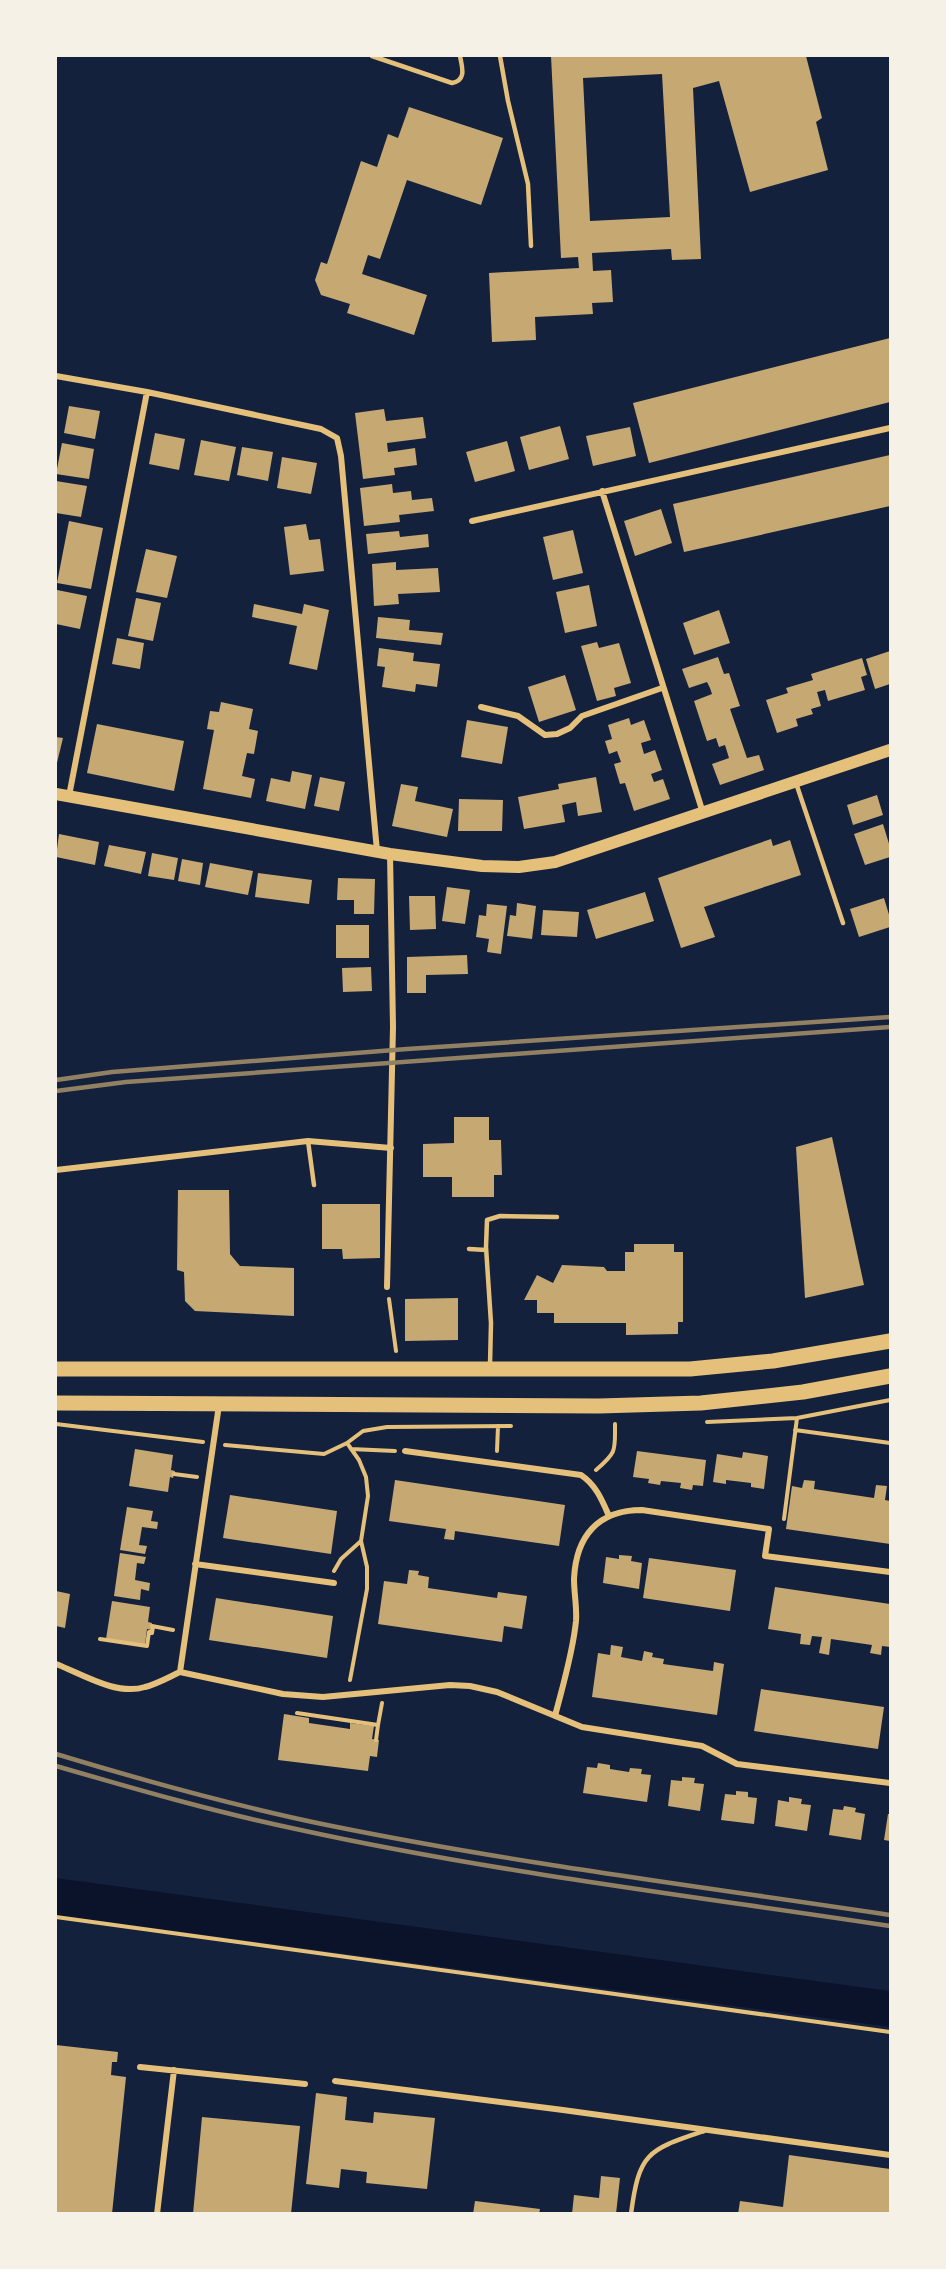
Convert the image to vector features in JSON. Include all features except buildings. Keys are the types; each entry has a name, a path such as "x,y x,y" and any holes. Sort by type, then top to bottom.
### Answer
{"main road":[{"path":"56,794 377,852 482,866 519,867 555,862 891,750"},
{"path":"56,1369 490,1371 690,1369 773,1361 891,1341"},
{"path":"56,1403 599,1406 701,1403 803,1392 891,1376"}],"street":[{"path":"56,376 147,392 321,429 338,438 377,852"},
{"path":"69,797 147,392"},
{"path":"472,521 891,428"},
{"path":"602,491 662,688 704,813"},
{"path":"481,707 518,716 545,735 557,734 570,728 582,716 662,688"},
{"path":"387,1287 393,1027 390,854"},
{"path":"56,1170 308,1141 391,1148"},
{"path":"180,1672 219,1404"},
{"path":"405,1451 581,1475 591,1482 609,1516"},
{"path":"555,1716 576,1620 574,1580 577,1553 590,1529 609,1516 626,1510 642,1510 769,1529 765,1556 891,1572"},
{"path":"195,1564 331,1583"},
{"path":"56,1664 129,1690 145,1688 180,1672 283,1694 323,1697 450,1685 470,1686 497,1692 582,1727 702,1746 737,1764 891,1783"},
{"path":"140,2067 305,2084"},
{"path":"157,2214 174,2070"},
{"path":"335,2081 891,2155"}],"lane":[{"path":"372,56 452,83 458,82 464,72 460,56"},
{"path":"500,56 528,184 531,246"},
{"path":"796,783 843,923"},
{"path":"308,1141 314,1185"},
{"path":"490,1371 491,1323 486,1250 487,1220 500,1216 557,1217"},
{"path":"469,1249 486,1250"},
{"path":"631,2214 640,2168 650,2155 668,2144 707,2130"}],"path":[{"path":"387,1287 396,1352"},
{"path":"784,1519 797,1418"},
{"path":"56,1424 199,1441"},
{"path":"595,1471 612,1457 615,1446 615,1424"},
{"path":"497,1451 498,1426"},
{"path":"227,1445 324,1454 347,1443 363,1431 387,1427"},
{"path":"795,1430 891,1443"},
{"path":"347,1443 359,1460 366,1477 368,1497 362,1541 367,1567 367,1588 350,1680"},
{"path":"350,1449 378,1452 405,1451"},
{"path":"174,1474 198,1478"},
{"path":"331,1583 341,1559 362,1541"},
{"path":"100,1639 147,1646 152,1627 174,1630"},
{"path":"376,1740 382,1703"},
{"path":"298,1705 297,1715 378,1725"},
{"path":"56,1917 891,2032"}],"water":[{"path":"56,1878 890,1991 890,2027 56,1915"}],"railway":[{"path":"56,1080 112,1072 407,1049 890,1017"},
{"path":"56,1091 126,1082 890,1027"},
{"path":"56,1754 224,1801 293,1818 397,1839 608,1874 890,1915"},
{"path":"56,1766 235,1815 370,1844 518,1871 890,1926"}]}
